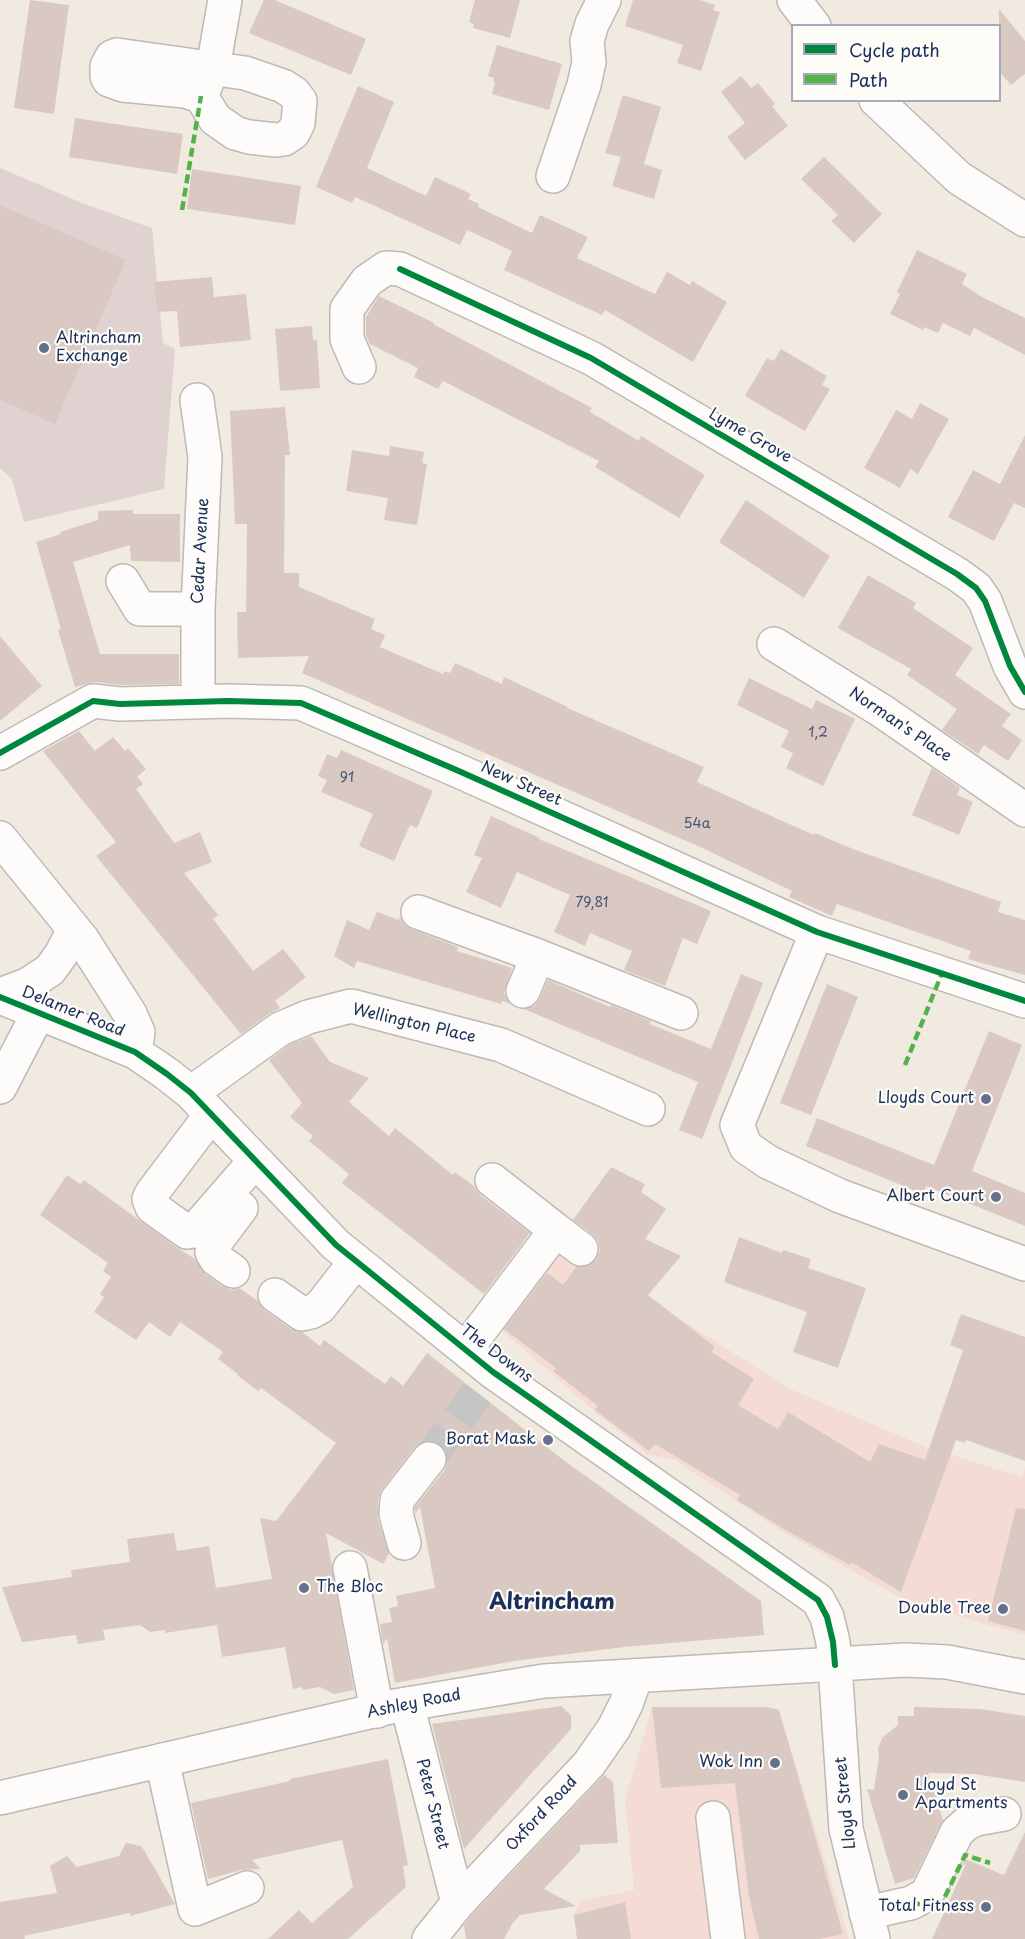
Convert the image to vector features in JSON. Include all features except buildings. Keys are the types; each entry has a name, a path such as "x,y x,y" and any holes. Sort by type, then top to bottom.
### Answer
{"street":[{"path":"207,82 225,0"},
{"path":"553,176 584,85 589,62 587,41 592,24 604,0"},
{"path":"794,0 812,24"},
{"path":"878,102 958,178 1025,220"},
{"name":"Lyme Grove","path":"359,367 347,339 347,309 367,281 386,267 400,269 591,358 957,574 976,588 985,601 1010,666 1025,692"},
{"name":"Cedar Avenue","path":"197,400 205,458 198,609 198,702"},
{"path":"123,581 140,609 198,609"},
{"name":"Norman's Place","path":"774,644 882,711 1025,810"},
{"name":"New Street","path":"0,753 93,700 120,704 301,703 461,772 817,932 1025,1001"},
{"path":"0,838 74,929 130,1014 138,1032 135,1052"},
{"path":"418,912 538,956 681,1013"},
{"path":"0,996 27,985 50,970 74,929"},
{"path":"817,932 737,1125 746,1147 778,1167 850,1200 1025,1264"},
{"path":"524,991 538,956"},
{"name":"Delamer Road","path":"0,996 135,1052"},
{"name":"Wellington Place","path":"261,1167 194,1231 187,1232 152,1207 149,1199 201,1104 280,1029 308,1017 351,1006 501,1046 648,1109"},
{"path":"0,1087 39,1012"},
{"name":"The Downs","path":"135,1052 201,1104 336,1245 466,1349 485,1382 818,1600 827,1617 833,1642 835,1665"},
{"path":"233,1271 216,1259 212,1252 214,1244 261,1167"},
{"path":"466,1349 568,1239 492,1180"},
{"path":"275,1295 302,1314 311,1312 320,1307 356,1261"},
{"path":"404,1543 396,1514 397,1500 429,1459"},
{"path":"350,1568 393,1707"},
{"path":"380,1635 393,1707"},
{"name":"Ashley Road","path":"0,1798 393,1707 544,1681 929,1660 1025,1677"},
{"name":"Lloyd Street","path":"835,1665 846,1829 870,1926"},
{"name":"Oxford Road","path":"429,1939 458,1904 605,1744 626,1704 636,1676"},
{"name":"Peter Street","path":"393,1707 458,1904"},
{"path":"162,1760 195,1909 247,1888"},
{"path":"870,1926 924,1896 957,1832 966,1824 1004,1814"},
{"path":"713,1818 729,1939"}],"shaded area":[{"path":"0,168 82,203 152,228 163,343 175,349 164,489 24,522 12,479 0,468"},
{"path":"558,1241 790,1389 926,1447 1022,1477 1025,1467 1025,1635 899,1597 781,1531 675,1460 647,1454 594,1411 496,1325"},
{"path":"652,1707 766,1707 779,1710 849,1939 577,1939 574,1915 580,1901 634,1890 625,1800"}],"tunnel":[{"path":"429,1459 477,1393"}],"marked path":[{"path":"182,210 201,96"},
{"path":"905,1065 942,973"},
{"path":"911,1903 940,1907 965,1855 990,1863"}],"cycle path":[{"path":"400,269 591,358 957,574 976,588 985,601 1010,666 1025,692"},
{"path":"0,753 93,701 120,704 228,701 301,703 461,772 817,932 1025,1001"},
{"path":"0,997 135,1052 191,1093 336,1245 493,1372 818,1600 827,1617 833,1642 835,1665"}],"place":[{"name":"Altrincham Exchange","path":"44,348"},
{"name":"Lloyds Court","path":"986,1099"},
{"name":"Albert Court","path":"996,1197"},
{"name":"Borat Mask","path":"548,1440"},
{"name":"The Bloc","path":"304,1588"},
{"name":"Double Tree","path":"1003,1609"},
{"name":"Wok Inn","path":"775,1763"},
{"name":"Lloyd St Apartments","path":"903,1795"},
{"name":"Total Fitness","path":"986,1907"}],"district":[{"name":"Altrincham","path":"552,1603"}]}
